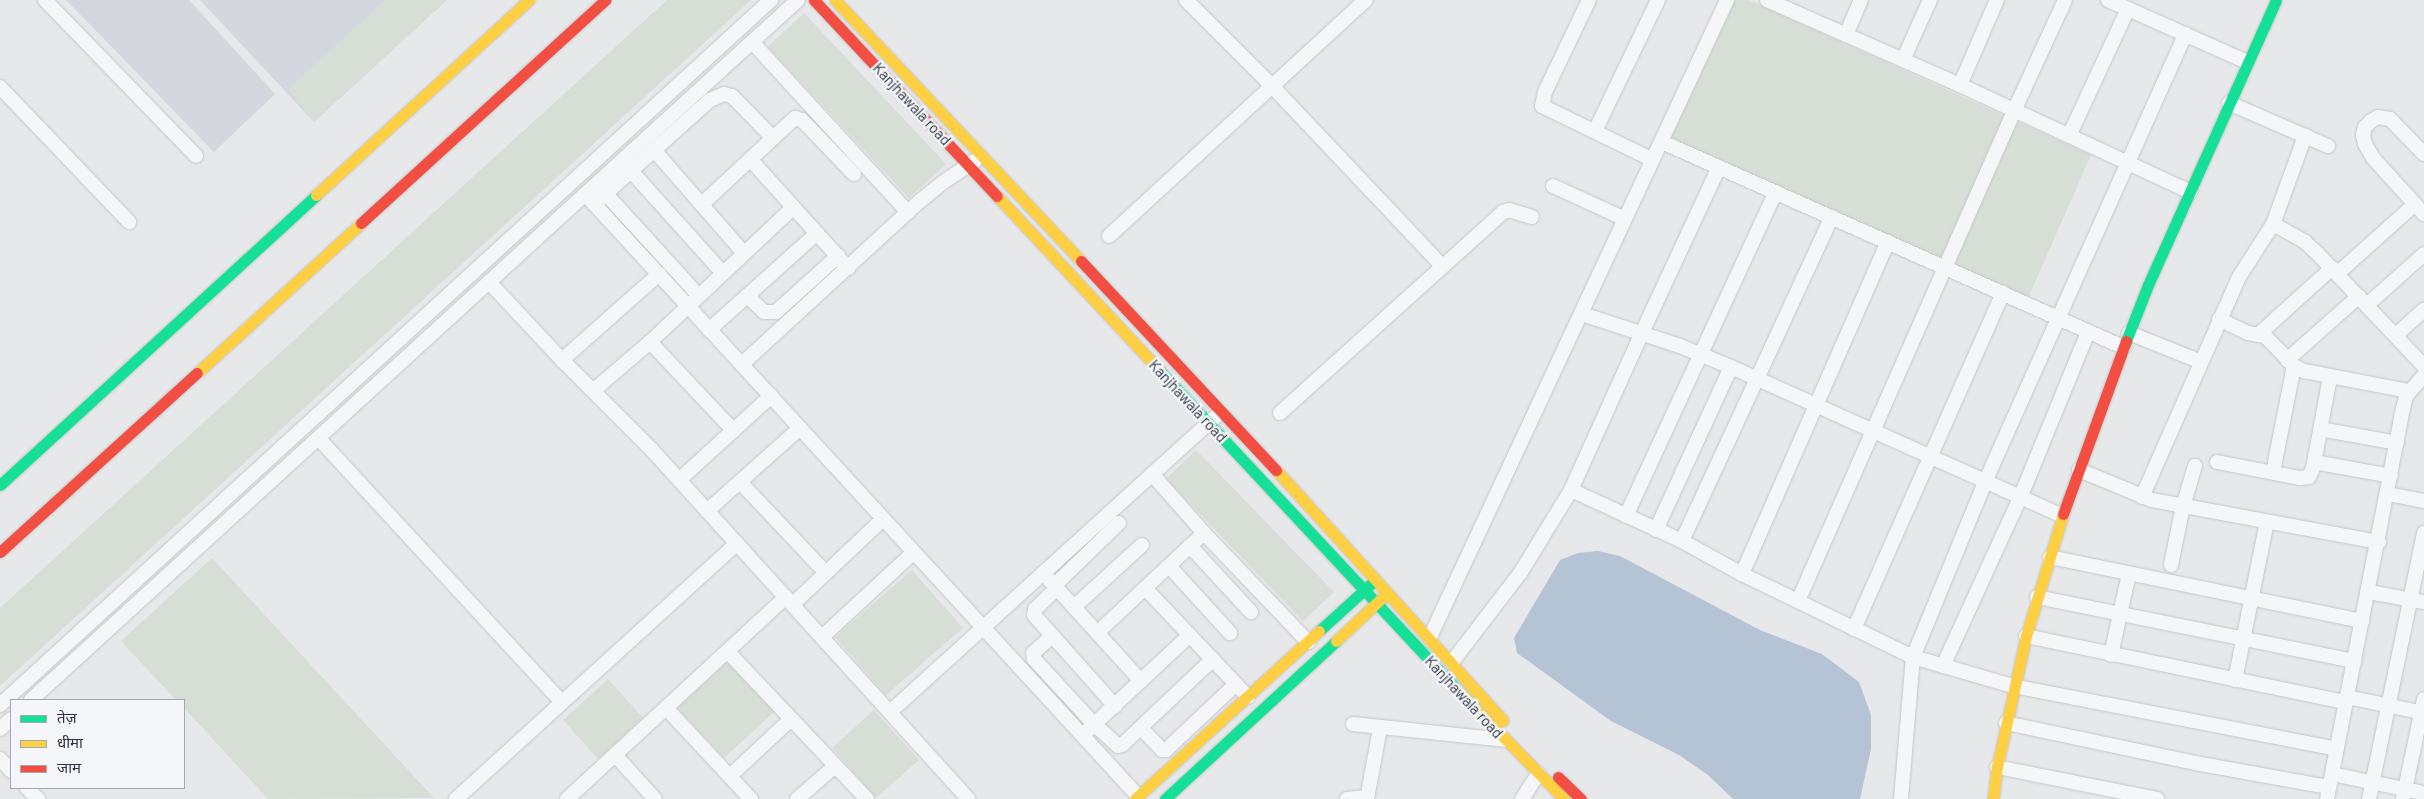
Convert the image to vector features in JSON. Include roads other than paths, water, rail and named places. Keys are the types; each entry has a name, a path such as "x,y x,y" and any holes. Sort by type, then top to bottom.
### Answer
{"street":[{"path":"45,0 196,156"},
{"path":"0,485 528,0"},
{"path":"0,552 605,0"},
{"path":"0,705 771,0"},
{"path":"32,699 489,282 590,199 798,0"},
{"name":"Kanjhawala road","path":"814,0 1504,740 1564,799"},
{"name":"Kanjhawala road","path":"835,0 1221,411 1430,637 1528,749 1581,799"},
{"path":"1186,0 1271,85 1442,266"},
{"path":"1109,236 1271,85 1366,0"},
{"path":"1589,0 1542,103 1548,111 1595,131 1653,160"},
{"path":"1595,131 1658,0"},
{"path":"1430,637 1727,0"},
{"path":"1767,0 1790,5 1846,35 1960,85 2190,192"},
{"path":"1846,35 1861,0"},
{"path":"1903,60 1930,0"},
{"path":"1960,85 1997,0"},
{"path":"1798,601 2014,111 2065,0"},
{"path":"2108,0 2247,62"},
{"path":"1993,799 1997,767 2026,636 2062,516 2123,347 2247,62 2276,0"},
{"path":"2069,136 2128,9"},
{"path":"1902,799 1913,657 1985,482 2185,34"},
{"path":"752,42 908,212"},
{"path":"0,87 129,222"},
{"path":"590,199 606,193 710,100 724,94 732,96 773,138"},
{"path":"2229,103 2328,146"},
{"path":"2258,334 2335,271 2420,209 2373,158 2365,144 2363,135 2365,127 2378,117 2390,119 2424,154"},
{"path":"702,204 792,120 800,118 854,174"},
{"path":"2142,497 2239,277 2273,224 2305,136"},
{"path":"1662,142 2123,347"},
{"path":"654,150 744,253"},
{"path":"742,364 908,212 942,183 982,157"},
{"path":"750,159 848,268"},
{"path":"1452,662 1521,572 1571,490 1640,335 1719,167"},
{"path":"631,171 723,273"},
{"path":"1553,186 1625,220"},
{"path":"1626,516 1776,192"},
{"path":"606,193 699,296"},
{"path":"590,199 1137,797 1376,579"},
{"path":"594,390 650,342 794,207"},
{"path":"1280,413 1442,266 1506,211 1532,217"},
{"path":"1682,541 1832,217"},
{"path":"2273,224 2305,242 2335,271 2424,366"},
{"path":"709,330 817,233"},
{"path":"1742,574 1888,242"},
{"path":"2273,472 2290,363 2363,301 2424,254"},
{"path":"747,296 764,312 776,312 838,256"},
{"path":"562,360 658,274"},
{"path":"489,282 679,480 968,799"},
{"path":"1854,629 2002,293"},
{"path":"2396,335 2424,310"},
{"path":"1582,314 1701,354 1815,407 2062,516"},
{"path":"2219,319 2248,333 2258,334 2271,341 2290,363 2330,377 2410,391"},
{"path":"1943,666 2020,498 2088,332"},
{"path":"2129,333 2201,362"},
{"path":"650,342 734,431"},
{"path":"1656,530 1731,367"},
{"path":"2330,787 2405,402 2410,391 2424,375"},
{"path":"2217,462 2306,478 2311,473 2314,462 2330,377"},
{"path":"679,480 771,396"},
{"path":"890,712 1221,411"},
{"path":"707,511 800,428"},
{"path":"2320,429 2397,443"},
{"path":"319,439 562,702"},
{"path":"2314,462 2391,476"},
{"path":"2171,565 2183,506 2195,466"},
{"path":"2079,470 2142,497 2378,542"},
{"path":"1152,474 1204,533 1308,642"},
{"path":"740,482 826,573"},
{"path":"1571,490 1682,541 1742,574 1913,657 2014,686 2337,749"},
{"path":"2388,494 2424,501"},
{"path":"567,799 728,652 826,573 884,519"},
{"path":"2235,680 2267,522"},
{"path":"1115,706 1033,612 1119,523"},
{"path":"1097,633 1204,533"},
{"path":"2369,799 2388,706 2417,601 2424,533"},
{"path":"456,799 737,543"},
{"path":"1074,607 1142,545"},
{"path":"1190,546 1251,612"},
{"path":"822,637 914,552"},
{"path":"2050,557 2251,600 2363,621"},
{"path":"1169,566 1230,633"},
{"path":"1043,573 1141,681"},
{"path":"2112,655 2129,574"},
{"path":"1145,588 1248,697"},
{"path":"1165,799 1388,592"},
{"path":"2369,592 2417,601"},
{"path":"2037,598 2355,660"},
{"path":"1083,736 1190,635"},
{"path":"1052,636 1032,656 1095,725 1118,746 1141,728 1213,659"},
{"path":"2026,636 2235,680 2347,700 2388,706 2423,708 2404,794"},
{"path":"728,652 867,799"},
{"path":"1141,728 1162,750 1166,750 1236,684"},
{"path":"666,708 751,799"},
{"path":"0,729 10,719"},
{"path":"730,776 791,719"},
{"path":"2006,723 2196,763 2330,787 2372,782 2404,794 2424,793"},
{"path":"1353,724 1504,740"},
{"path":"1347,799 1367,798 1380,728"},
{"path":"615,755 655,799"},
{"path":"0,759 10,770"},
{"path":"797,799 835,766"},
{"path":"1997,767 2157,799"},
{"path":"1522,799 1538,774"},
{"path":"29,789 38,799"}],"water":[{"path":"1598,551 1620,556 1760,630 1822,654 1859,682 1871,715 1871,749 1860,799 1733,799 1708,775 1679,755 1611,721 1517,653 1514,638 1560,560 1578,553"}]}
